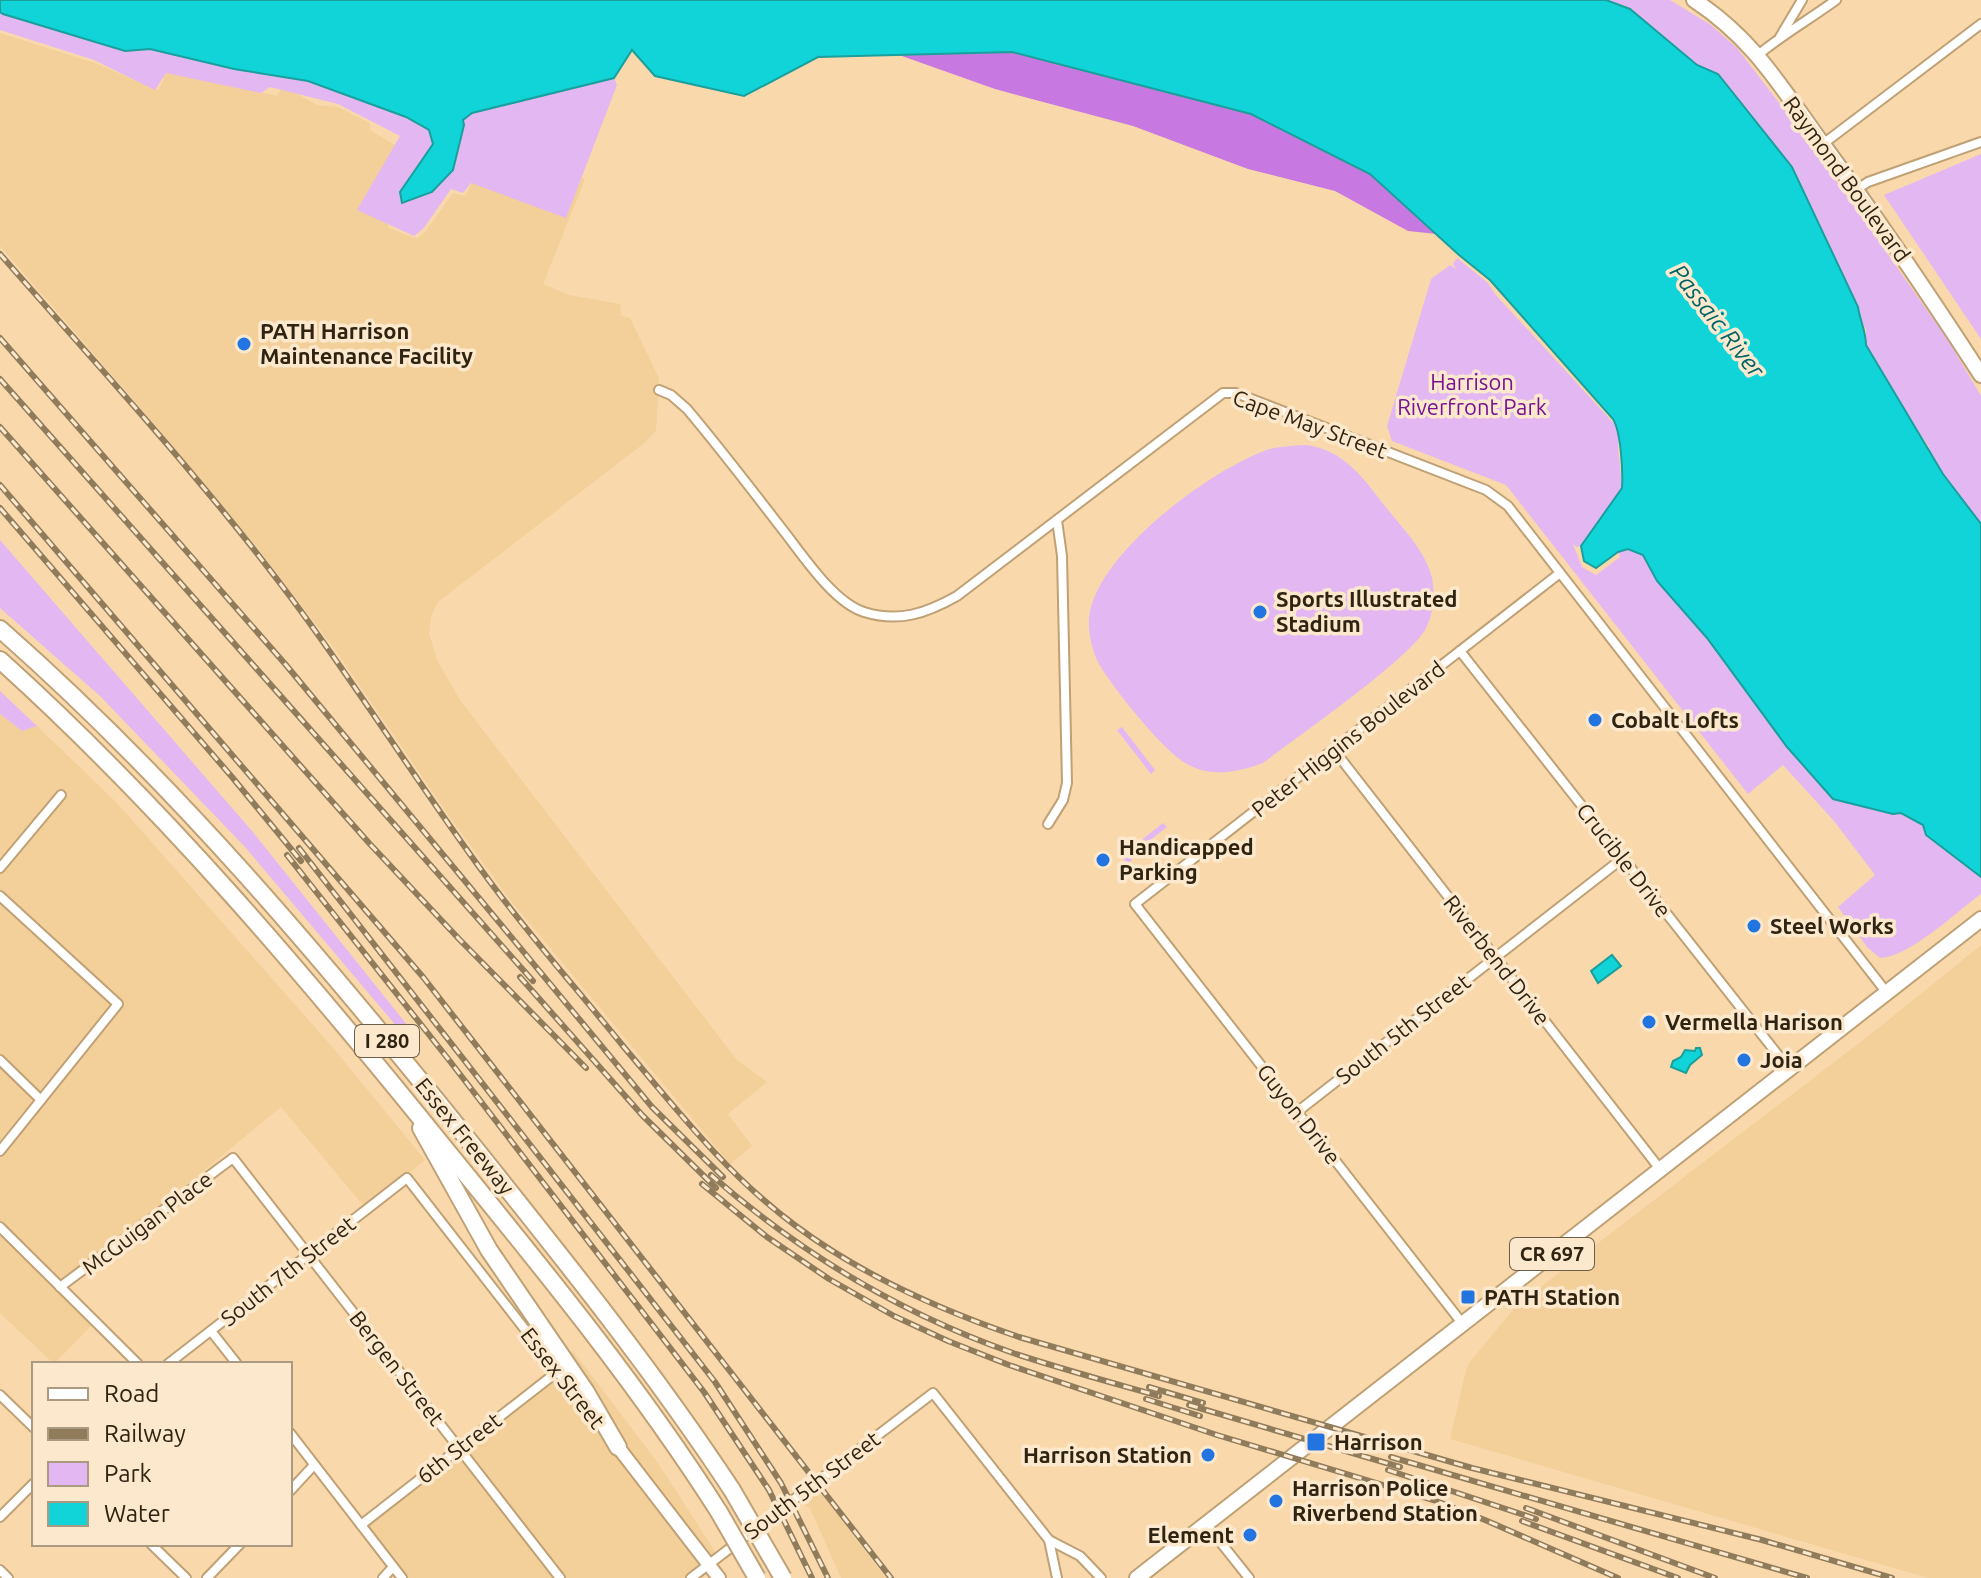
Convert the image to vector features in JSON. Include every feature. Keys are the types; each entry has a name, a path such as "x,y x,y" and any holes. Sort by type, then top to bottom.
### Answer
{"highway":[{"name":"Essex Freeway","path":"0,629 83,704 154,775 231,858 346,991 568,1266 678,1412 732,1490 783,1578"},
{"name":"Essex Freeway","path":"0,660 98,752 185,843 413,1108 679,1451 757,1578"},
{"path":"413,1108 425,1140 489,1250 586,1392 618,1447"}],"main road":[{"name":"Raymond Boulevard","path":"1694,0 1730,25 1758,55 1857,189 1981,375"},
{"name":"CR 697","path":"1137,1578 1981,919"}],"street":[{"path":"1780,37 1802,0"},
{"path":"1758,55 1836,0"},
{"path":"1823,144 1981,24"},
{"path":"1857,189 1868,182 1981,142"},
{"name":"Cape May Street","path":"659,390 671,395 687,409 816,571 847,604 863,612 910,617 934,609 957,596 1216,396 1230,392 1491,493 1508,506 1887,993"},
{"path":"1048,824 1063,800 1067,783 1062,556 1057,520"},
{"name":"Peter Higgins Boulevard","path":"1135,904 1560,573"},
{"name":"Crucible Drive","path":"1460,651 1789,1069"},
{"name":"Riverbend Drive","path":"1334,750 1660,1169"},
{"path":"0,868 61,795"},
{"name":"South 5th Street","path":"1297,1112 1623,858"},
{"path":"0,896 118,1004 0,1151"},
{"name":"Guyon Drive","path":"1135,904 1462,1323"},
{"path":"0,1060 41,1100"},
{"name":"Bergen Street","path":"233,1158 560,1578"},
{"name":"McGuigan Place","path":"60,1287 233,1158"},
{"name":"Essex Street","path":"407,1178 719,1578"},
{"name":"South 7th Street","path":"171,1362 407,1178"},
{"path":"0,1227 136,1362"},
{"path":"211,1331 235,1362"},
{"name":"6th Street","path":"361,1525 557,1372"},
{"name":"South 5th Street","path":"691,1578 933,1393 1049,1540"},
{"path":"0,1395 32,1426"},
{"path":"292,1436 402,1578"},
{"path":"292,1489 314,1465"},
{"path":"0,1517 32,1485"},
{"path":"1209,1522 1249,1578"},
{"path":"1049,1540 1057,1578"},
{"path":"1049,1540 1080,1556 1101,1578"},
{"path":"153,1546 186,1578"},
{"path":"207,1578 238,1546"},
{"path":"383,1578 393,1567"},
{"path":"0,1570 8,1578"}],"shaded area":[{"path":"0,33 95,63 158,90 164,71 277,96 283,86 317,105 338,107 370,123 370,130 398,147 382,209 389,228 417,239 453,193 465,196 492,144 585,179 543,284 569,295 620,304 621,316 630,318 659,378 656,431 438,602 431,617 429,633 437,660 460,700 737,1060 767,1082 728,1114 752,1146 730,1164 511,901 334,648 255,545 0,246"},
{"path":"1012,52 1251,114 1370,174 1437,234 1408,231 1335,191 1248,169 1133,126 995,89 899,55"},
{"path":"0,714 22,731 37,726 117,803 335,1050 425,1160 366,1209 281,1107 59,1290 94,1323 56,1362 52,1362 0,1313"},
{"path":"1981,945 1981,1578 1928,1578 1450,1439 1469,1363 1516,1306 1876,1030"},
{"path":"573,1351 658,1463 716,1553 684,1578 404,1578 360,1520"},
{"path":"819,1491 886,1578 841,1578 810,1508 802,1504"}],"green space":[{"path":"1606,0 1670,0 1711,25 1737,48 1806,138 1948,340 1981,396 1981,524 1943,474 1866,345 1866,329 1858,307 1718,74 1697,65 1630,9"},
{"path":"0,12 125,51 150,49 234,69 308,81 406,117 429,130 433,144 409,177 432,192 453,170 463,120 472,113 614,78 617,85 566,218 471,183 463,193 451,189 424,228 414,236 357,210 400,136 338,104 270,87 261,93 166,73 155,90 94,60 0,30"},
{"path":"1981,154 1981,339 1884,195"},
{"name":"Harrison Riverfront Park","path":"1457,258 1488,283 1620,430 1618,445 1622,488 1581,546 1573,544 1582,567 1596,575 1620,557 1618,552 1628,549 1643,555 1657,581 1707,638 1787,747 1833,799 1893,814 1901,813 1923,825 1927,835 1981,877 1981,894 1919,942 1892,956 1880,958 1867,947 1838,907 1875,875 1834,821 1783,765 1748,794 1506,485 1392,441 1387,426 1431,279 1450,265 1456,269 1453,264"},
{"name":"Sports Illustrated Stadium","path":"1306,445 1344,460 1372,489 1414,542 1432,578 1433,602 1427,626 1418,639 1378,676 1263,763 1225,772 1196,768 1177,757 1153,733 1099,664 1092,647 1089,623 1096,594 1111,568 1132,543 1186,496 1214,477 1264,451"},
{"path":"0,540 252,831 416,1036 409,1041 245,847 100,696 0,608"},
{"path":"0,691 37,726 22,731 0,714"},
{"path":"1122,727 1155,770 1151,774 1117,730"},
{"path":"1163,823 1167,827 1144,845 1128,864 1121,856"}],"water":[{"name":"Passaic River","path":"0,0 1606,0 1630,9 1697,65 1718,74 1792,167 1858,307 1866,345 1943,474 1981,524 1981,877 1926,835 1923,825 1901,813 1893,814 1833,799 1787,747 1707,638 1657,581 1643,555 1628,549 1618,552 1596,568 1584,561 1581,546 1622,488 1620,442 1613,419 1490,280 1370,174 1251,114 1012,52 818,57 744,96 655,76 632,50 614,78 472,113 463,120 453,170 432,192 402,203 400,192 433,144 429,130 406,117 308,81 234,69 150,49 125,51 3,14 0,12"},
{"path":"1612,955 1621,966 1598,983 1591,971"},
{"path":"1700,1048 1702,1055 1686,1073 1671,1067 1685,1050 1695,1051"}],"railway":[{"path":"0,254 155,431 268,567 485,875 535,940 684,1118 748,1186 796,1226 848,1261 903,1290 1019,1337 1472,1468 1762,1540 1892,1578"},
{"path":"0,338 286,665 652,1107 723,1177"},
{"path":"0,379 533,981"},
{"path":"0,427 369,843 586,1068"},
{"path":"0,485 423,977 891,1578"},
{"path":"0,508 301,861"},
{"path":"299,848 715,1382 781,1483 828,1578"},
{"path":"287,855 704,1392 769,1490 812,1578"},
{"path":"520,977 642,1115 716,1188"},
{"path":"711,1175 816,1255 932,1320 1013,1353 1159,1396"},
{"path":"702,1184 767,1237 829,1279 894,1316 948,1341 1009,1365 1217,1435 1436,1501 1618,1578"},
{"path":"1149,1387 1203,1403"},
{"path":"1146,1399 1200,1416"},
{"path":"1189,1405 1400,1467"},
{"path":"1391,1457 1807,1578"},
{"path":"1388,1470 1536,1519"},
{"path":"1526,1508 1715,1578"},
{"path":"1522,1521 1678,1578"}],"place":[{"name":"PATH Harrison Maintenance Facility","path":"244,344"},
{"name":"Sports Illustrated Stadium","path":"1260,612"},
{"name":"Cobalt Lofts","path":"1595,720"},
{"name":"Handicapped Parking","path":"1103,860"},
{"name":"Steel Works","path":"1754,926"},
{"name":"Vermella Harison","path":"1649,1022"},
{"name":"Joia","path":"1744,1060"},
{"name":"PATH Station","path":"1468,1297"},
{"name":"Harrison","path":"1316,1442"},
{"name":"Harrison Station","path":"1208,1455"},
{"name":"Harrison Police Riverbend Station","path":"1276,1501"},
{"name":"Element","path":"1250,1535"}]}
